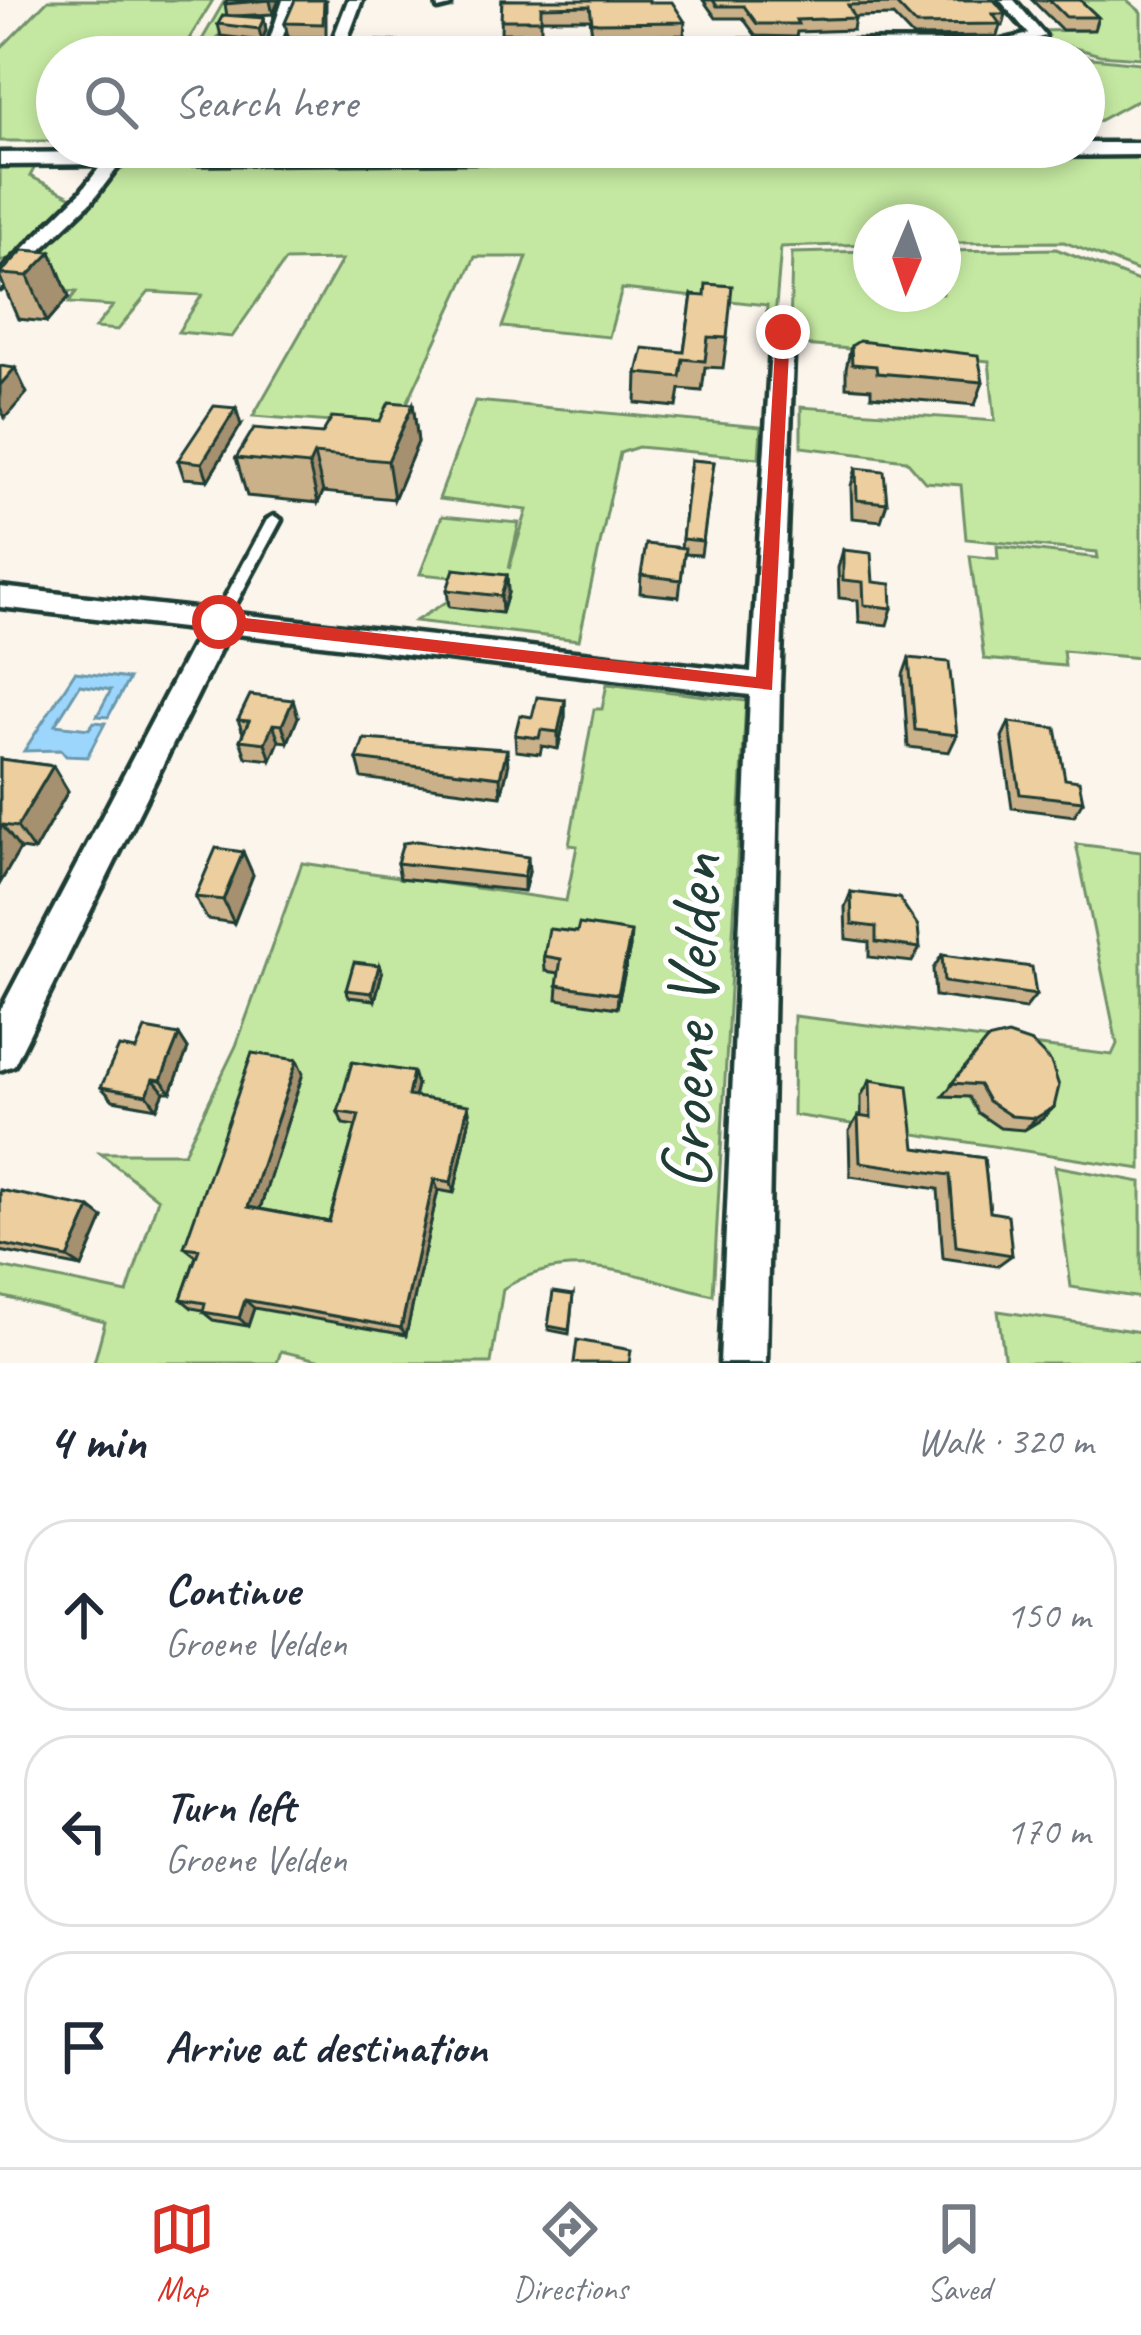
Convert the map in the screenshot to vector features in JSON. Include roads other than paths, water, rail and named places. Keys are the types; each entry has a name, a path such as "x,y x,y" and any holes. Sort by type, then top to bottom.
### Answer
{"street":[{"path":"341,36 355,0"},
{"path":"1007,0 1038,36"},
{"path":"275,36 290,1"},
{"path":"271,2 290,1"},
{"path":"864,19 873,36"},
{"path":"710,20 716,36"},
{"path":"557,21 558,36"},
{"path":"260,22 279,22"},
{"path":"1105,149 1141,149"},
{"path":"0,161 36,161"},
{"path":"0,283 107,168"},
{"name":"Groene Velden","path":"743,1363 765,685 783,332"},
{"path":"0,597 765,685"},
{"path":"0,1051 219,622"}],"lane":[{"path":"219,622 274,520"}],"water":[{"path":"75,672 129,679 108,717 97,716 111,690 80,685 55,725 89,729 94,722 105,723 87,757 66,756 61,750 24,751"}]}
